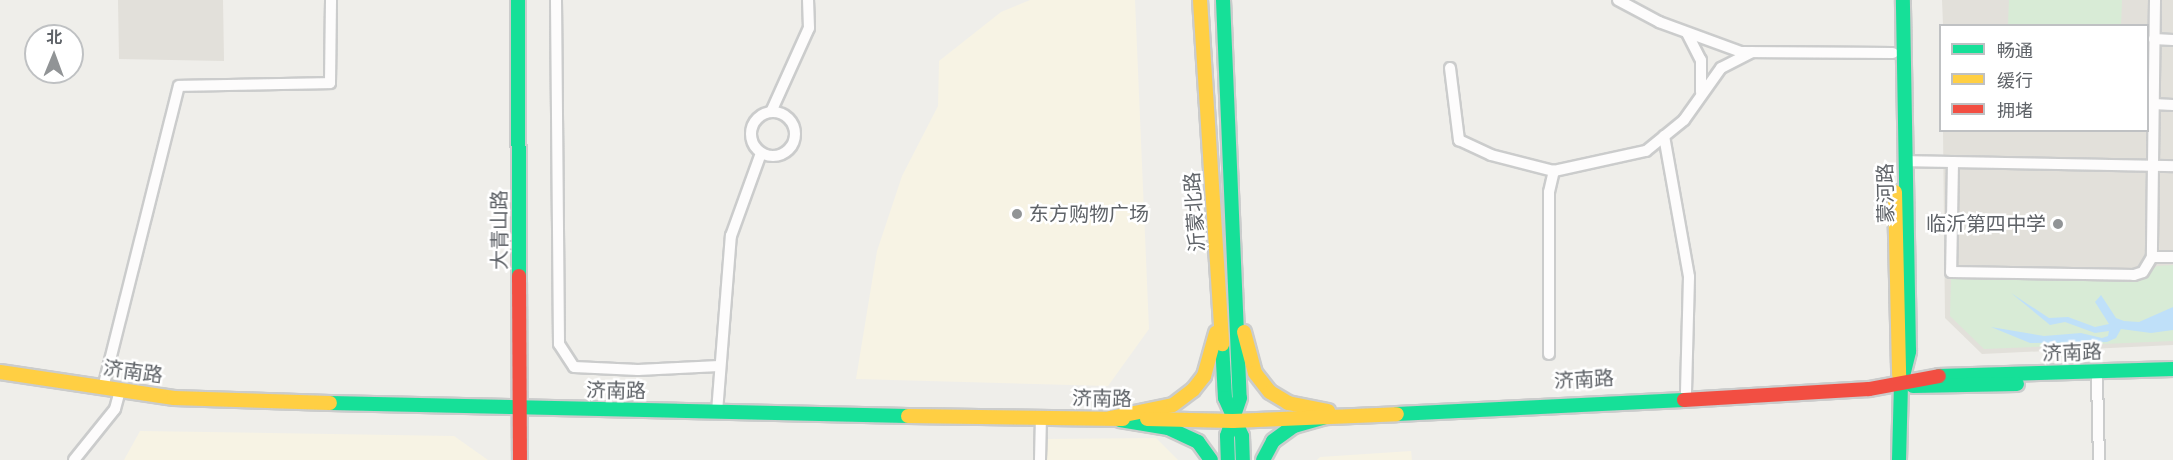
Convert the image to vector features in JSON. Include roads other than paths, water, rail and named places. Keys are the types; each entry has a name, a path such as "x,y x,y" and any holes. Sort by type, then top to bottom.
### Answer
{"street":[{"path":"103,388 179,86 330,83 331,0"},
{"name":"大青山路","path":"518,0 520,460"},
{"path":"556,0 559,344 574,367 638,370 719,366"},
{"path":"771,112 790,121 794,142 782,155 761,153 755,148 751,131 757,119 771,112 809,28 808,0"},
{"name":"沂蒙北路","path":"1200,0 1221,305 1225,398 1242,436 1243,460"},
{"name":"沂蒙北路","path":"1223,0 1240,398 1227,436 1228,460"},
{"path":"1618,0 1688,33 1741,52 1893,53"},
{"name":"蒙河路","path":"1894,0 1896,352 1909,460"},
{"name":"蒙河路","path":"1899,460 1901,384 1909,351 1903,0"},
{"path":"1953,162 1951,272 2134,275 2143,272 2152,257 2155,0"},
{"path":"1688,33 1701,60 1701,92"},
{"path":"2154,39 2173,40"},
{"path":"1450,68 1459,140 1491,155 1554,171 1646,151 1684,120 1701,92 1721,68 1752,52"},
{"path":"2153,104 2173,105"},
{"path":"1664,136 1689,277 1686,394"},
{"path":"717,412 731,236 761,153"},
{"path":"1904,161 2173,166"},
{"path":"1549,354 1549,192 1554,171"},
{"path":"2152,257 2173,257"},
{"path":"1110,418 1173,405 1193,390 1204,376 1213,349 1221,305"},
{"path":"1236,305 1255,373 1270,392 1288,403 1327,414"},
{"name":"济南路","path":"0,372 174,398 521,410 1233,420 1266,414 1327,414 1841,391 1901,384 1936,376 2173,369"},
{"name":"济南路","path":"1327,414 1901,384 1936,388 2173,376"},
{"path":"2097,379 2100,460"},
{"path":"74,460 115,408 120,390"},
{"path":"1263,460 1273,441 1294,426 1327,414"},
{"path":"1040,460 1041,417"},
{"path":"1110,418 1168,428 1198,442 1211,460"}],"water":[{"path":"2011,293 2049,318 2068,317 2095,327 2109,324 2095,302 2101,295 2116,318 2124,321 2139,322 2173,307 2173,330 2151,333 2121,329 2116,338 2107,342 2030,343 1991,327 2044,336 2081,333 2102,338 2108,336 2109,331 2095,333 2065,322 2050,325"}],"place":[{"name":"东方购物广场","path":"1017,214"},
{"name":"临沂第四中学","path":"2058,224"}]}
